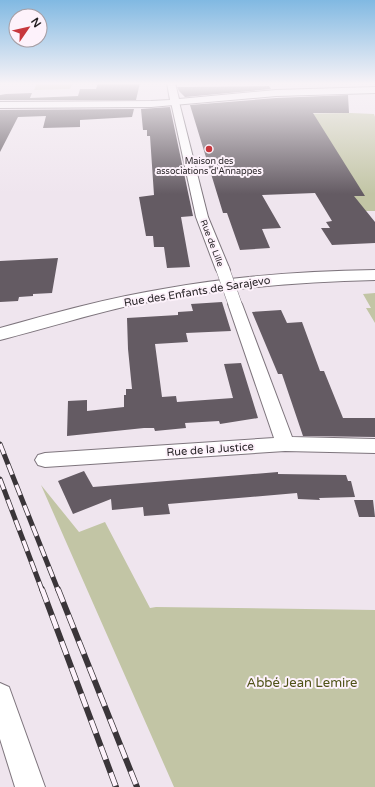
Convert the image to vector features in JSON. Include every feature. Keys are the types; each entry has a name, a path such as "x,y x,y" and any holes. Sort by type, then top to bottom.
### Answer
{"main road":[{"name":"Rue des Enfants de Sarajevo","path":"0,334 91,310 162,294 259,280 319,276 375,275"}],"street":[{"name":"Rue de Lille","path":"179,120 202,217 223,270 285,444"},
{"name":"Rue de la Justice","path":"45,460 285,444 375,446"},
{"path":"0,696 30,787"}],"green space":[{"path":"293,120 375,120 375,211 342,211"},
{"path":"375,293 375,323 366,308 371,308 363,294"},
{"name":"Abbé Jean Lemire","path":"41,485 79,532 105,522 150,608 375,610 375,787 174,787"}],"building":[{"path":"0,120 17,120 0,152"},
{"path":"45,120 85,120 80,120 80,127 43,128"},
{"path":"142,120 173,120 193,216 181,217 190,267 167,268 164,247 154,247 153,236 146,236 139,197 154,195 150,136 147,136 147,130 143,130"},
{"path":"194,120 317,120 365,196 354,196 375,222 375,243 332,245 321,228 330,228 326,222 332,221 315,193 262,195 281,228 262,229 270,248 240,250 227,213 223,213"},
{"path":"58,258 52,293 33,294 33,296 19,297 18,301 0,302 0,261"},
{"path":"222,302 231,331 186,333 188,342 155,344 162,397 176,396 177,402 233,398 224,364 241,363 258,418 220,424 219,421 185,423 186,428 155,431 154,428 144,428 67,436 68,401 87,400 87,411 124,407 124,395 126,395 126,389 132,389 127,318 178,315 178,312 193,311 191,304"},
{"path":"281,310 287,323 302,322 320,371 324,371 343,418 375,418 375,437 303,436 282,374 278,374 252,312"},
{"path":"84,471 93,487 278,472 278,474 346,475 348,481 351,481 355,497 319,498 320,500 298,499 297,493 168,504 170,514 144,516 143,507 112,510 111,499 73,514 58,481"},
{"path":"354,500 373,500 375,517 359,517"}],"railway":[{"path":"0,444 58,590"},
{"path":"0,479 42,590"},
{"path":"42,589 116,787"},
{"path":"58,589 137,787"}],"place":[{"name":"Maison des associations d'Annappes","path":"209,149"}]}
